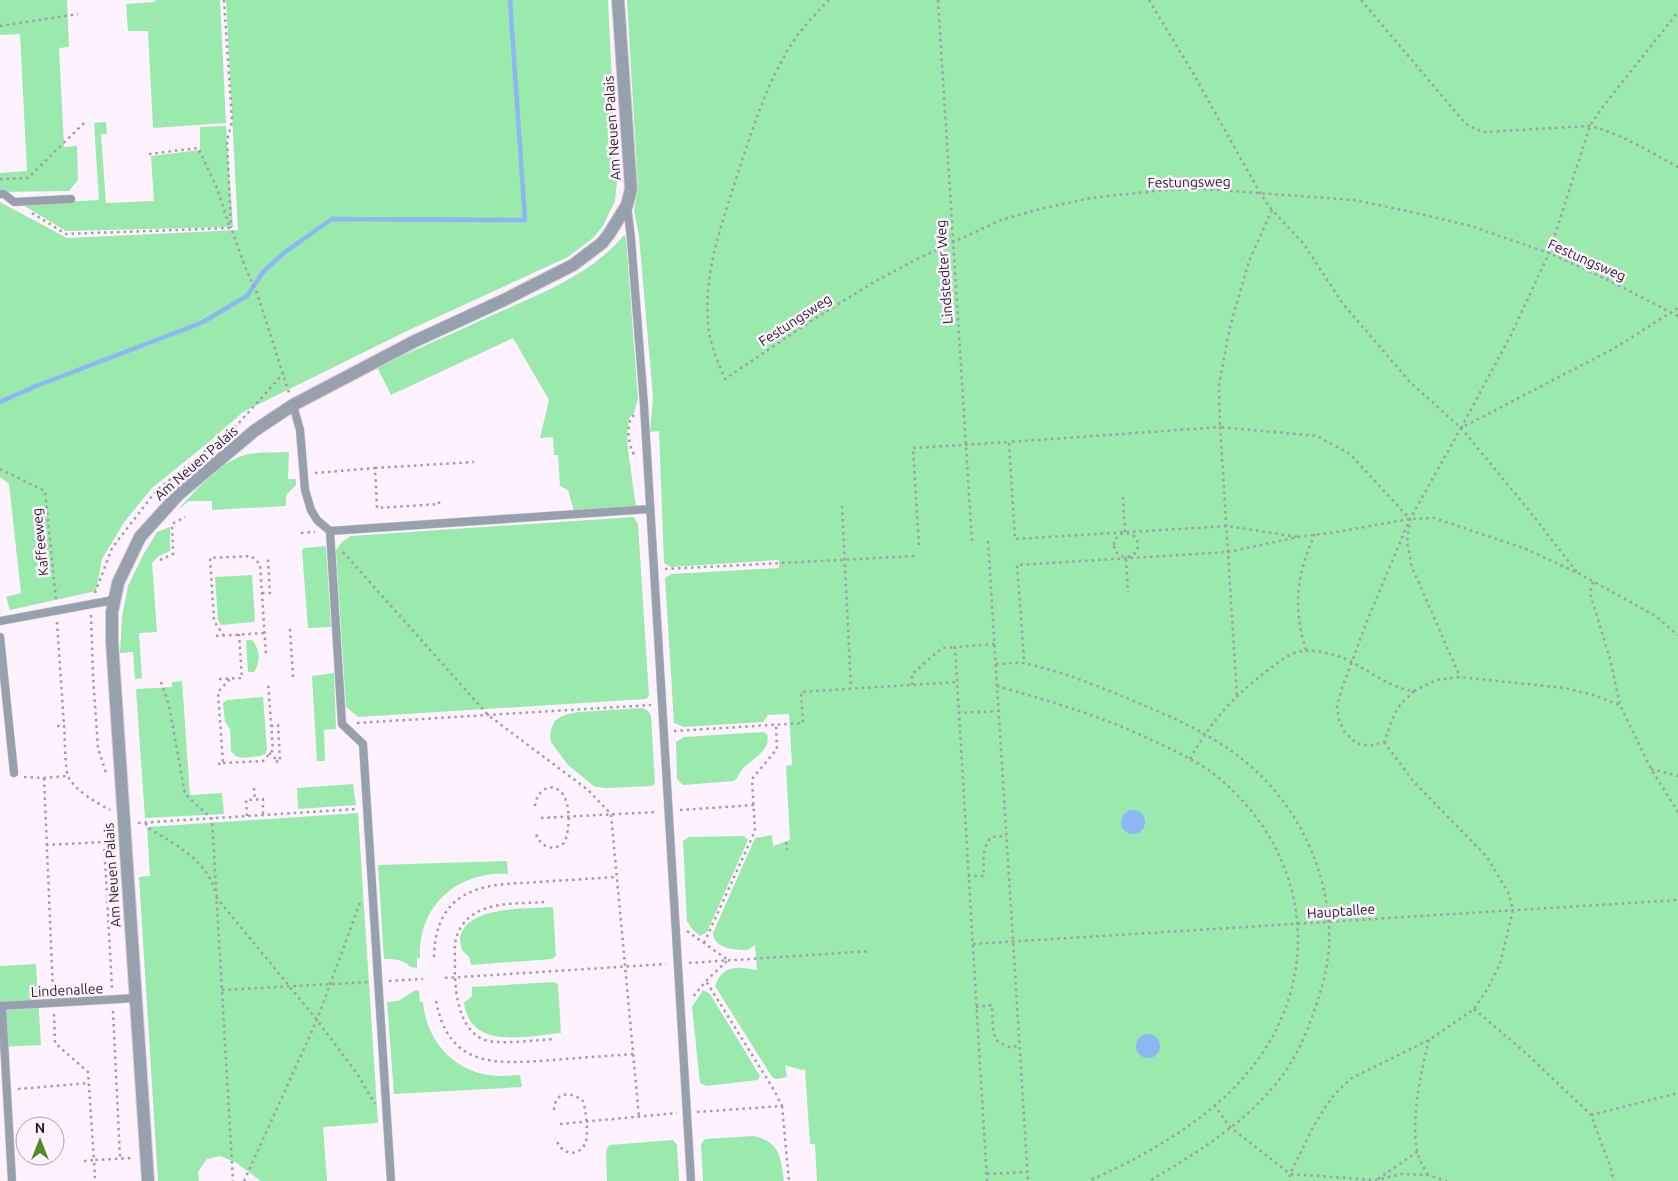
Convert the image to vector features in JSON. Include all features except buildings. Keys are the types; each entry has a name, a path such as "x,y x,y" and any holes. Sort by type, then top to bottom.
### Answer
{"street":[{"name":"Am Neuen Palais","path":"148,1181 112,642 112,612 122,576 140,537 146,530 178,495 254,431 293,405 415,341 573,265 602,243 627,205 631,188 618,0"}],"lane":[{"path":"0,194 4,194 14,202 71,199"},
{"path":"627,205 632,248 650,509 691,1181"},
{"path":"293,405 300,430 305,490 311,510 317,520 330,531 650,509"},
{"path":"330,531 342,724 363,744 391,1181"},
{"path":"0,621 108,601 115,598"},
{"path":"0,637 14,773"},
{"name":"Lindenallee","path":"1,1006 136,998"},
{"path":"1,1006 12,1181"}],"path":[{"path":"224,0 232,121 227,141 231,228"},
{"name":"Festungsweg","path":"829,0 792,42 768,87 753,126 723,219 712,262 707,306 710,341 725,379 811,320 874,282 1001,220 1040,208 1091,198 1174,190 1204,189 1354,200 1471,226 1549,253 1606,278 1678,316"},
{"name":"Lindstedter Weg","path":"938,0 972,542"},
{"path":"1149,0 1202,88 1260,193 1272,210 1303,243 1343,304 1410,382 1460,428 1523,503 1578,573"},
{"path":"1361,0 1465,123 1471,127 1484,132 1590,126 1620,136 1678,167"},
{"path":"1384,742 1369,746 1356,743 1344,731 1339,720 1337,707 1341,691 1377,597 1410,519 1512,333 1549,253 1590,126 1601,109 1678,12"},
{"path":"0,26 78,14"},
{"path":"0,179 28,178 84,123"},
{"path":"148,154 198,148 217,188 257,293 293,405"},
{"path":"14,202 66,234 231,228"},
{"path":"1237,696 1219,385 1230,328 1249,261 1272,210"},
{"path":"1460,428 1613,349 1678,308"},
{"path":"919,545 913,448 1220,427 1317,436 1350,454 1410,519 1407,543 1412,567 1460,677"},
{"path":"1009,442 1015,539 1226,526 1298,537"},
{"path":"303,473 474,462"},
{"path":"374,468 377,508 439,504 439,498"},
{"name":"Kaffeeweg","path":"0,469 45,491 57,611"},
{"path":"1123,497 1125,532"},
{"path":"842,506 851,688"},
{"path":"160,560 173,554 172,524 185,517"},
{"path":"1024,659 1017,565 1228,552 1315,534 1410,519 1434,518 1526,549 1578,573 1654,615 1678,635"},
{"path":"301,533 330,531"},
{"path":"1125,532 1132,534 1139,544 1137,551 1126,559 1115,552 1114,546 1115,539 1119,534 1125,532"},
{"path":"1306,650 1298,617 1299,583 1302,566 1315,534"},
{"path":"988,541 1028,1181"},
{"path":"343,552 488,715 588,790 611,814 638,1117"},
{"path":"224,636 214,621 210,558 251,556 260,564 266,655"},
{"path":"654,570 916,556"},
{"path":"260,564 268,559 270,593 262,594"},
{"path":"1126,559 1128,592"},
{"path":"1593,582 1590,594 1610,659 1620,705 1650,769 1678,812"},
{"path":"92,604 93,676 98,748 106,775 111,775"},
{"path":"57,611 67,776 93,800 113,811"},
{"path":"290,629 293,677"},
{"path":"216,636 265,633"},
{"path":"219,679 242,678 239,634"},
{"path":"912,685 912,674 942,648 995,644"},
{"path":"955,647 987,1181"},
{"path":"1190,758 1220,713 1237,696 1282,659 1294,653 1306,650 1339,656 1385,682 1404,690 1414,691"},
{"path":"996,664 1024,663 1057,672 1128,698 1205,733 1232,751 1276,791 1292,814 1309,846 1324,891 1329,922 1326,972 1310,1025 1291,1063 1275,1085 1230,1127 1149,1181"},
{"path":"1384,742 1400,705 1414,691 1436,680 1460,677 1565,688 1593,695 1620,705"},
{"path":"223,763 218,692 230,679"},
{"path":"161,682 169,705 185,794 212,818 233,1181"},
{"path":"218,764 263,761 273,750 268,682"},
{"path":"664,732 803,723 801,692 957,682"},
{"path":"997,686 1062,704 1102,718 1190,758 1212,773 1233,790 1264,827 1277,850 1294,894 1298,924 1294,976 1281,1019 1257,1061 1243,1079 1174,1135 1144,1154 1088,1181"},
{"path":"342,724 662,704"},
{"path":"958,713 998,711"},
{"path":"269,753 277,762 280,760 278,725 271,726"},
{"path":"704,943 754,831 752,778 777,749 776,725"},
{"path":"57,726 64,726"},
{"path":"1290,1181 1290,1174 1317,1120 1329,1100 1341,1086 1352,1078 1429,1040 1474,1010 1500,964 1513,910 1509,894 1487,857 1414,782 1384,742"},
{"path":"1650,769 1678,776"},
{"path":"14,773 28,778 67,776"},
{"path":"44,778 55,1043 88,1072 95,1181"},
{"path":"254,788 255,800"},
{"path":"535,806 537,796 542,790 553,788 558,790 566,800 568,816 567,835 561,845 551,848 545,846 536,834"},
{"path":"247,816 246,800 263,799 263,815"},
{"path":"541,818 754,805"},
{"path":"120,1158 104,842 114,825 367,809"},
{"path":"146,823 147,827 187,853 204,868 212,880 216,897 318,1020 358,1075 374,1104 387,1112"},
{"path":"968,876 984,876 986,844 991,838 1006,836"},
{"path":"46,845 104,842"},
{"path":"786,842 787,850"},
{"path":"434,957 436,935 443,917 455,902 474,890 505,884 617,877"},
{"path":"244,1181 318,1020 361,898 373,897"},
{"name":"Hauptallee","path":"973,944 1678,900"},
{"path":"544,902 498,905 484,908 470,916 462,926 455,941 454,977 463,1020 472,1032 484,1040 508,1042 554,1039"},
{"path":"676,922 728,960"},
{"path":"445,978 870,951"},
{"path":"682,1009 706,981 728,960"},
{"path":"222,990 422,979"},
{"path":"706,981 774,1090"},
{"path":"436,1001 440,1020 450,1038 464,1050 485,1060 510,1063 633,1054"},
{"path":"976,1007 992,1005 993,1030 996,1040 1008,1047 1020,1046"},
{"path":"1474,1010 1528,1054 1591,1114 1614,1181"},
{"path":"1428,1175 1417,1151 1415,1136 1419,1089 1429,1040"},
{"path":"7,1089 89,1083"},
{"path":"1591,1114 1678,1093"},
{"path":"554,1110 554,1106 559,1098 567,1094 574,1094 583,1101 586,1122 586,1141 581,1150 577,1152 565,1151 559,1146 556,1138"},
{"path":"1214,1104 1230,1127 1290,1174 1375,1181 1402,1174 1428,1175 1447,1181"},
{"path":"782,1106 789,1181"},
{"path":"560,1124 599,1121"},
{"path":"1375,1181 1417,1151"},
{"path":"84,1161 146,1157"},
{"path":"987,1174 1027,1172"}],"green space":[{"path":"0,0 67,0 69,47 59,48 64,147 77,146 78,180 69,191 0,192 0,173 27,171 20,34 0,35"},
{"path":"155,0 220,0 226,123 153,128 148,31 128,31 126,4 155,2"},
{"path":"226,0 608,0 617,181 615,201 603,226 593,238 568,257 409,330 243,412 152,488 125,521 102,559 96,591 10,610 6,597 21,593 9,484 0,477 0,202 67,238 238,230"},
{"path":"627,0 1678,0 1678,1181 817,1181 815,1144 810,1144 805,1069 801,1070 785,1065 787,1077 776,1079 772,1077 715,986 718,979 726,971 737,968 757,970 755,945 748,950 726,948 717,942 713,933 755,838 772,835 773,846 790,840 786,766 792,765 789,714 768,715 763,722 684,727 674,723 665,578 672,574 779,568 779,560 671,567 664,563 659,431 650,432 653,397 639,236 634,211 638,188"},
{"path":"106,122 107,134 101,134 106,203 154,201 151,156 200,150 200,127 226,126 233,227 66,231 21,204 99,200 94,123"},
{"path":"624,235 626,238 638,399 634,413 629,418 627,433 636,507 574,511 568,490 560,486 558,455 554,455 553,437 540,438 549,400 513,338 391,395 377,367 565,282 597,261"},
{"path":"289,452 288,479 296,479 296,485 286,495 286,506 212,510 212,501 189,501 177,510 207,479 233,460 254,453"},
{"path":"634,517 638,524 649,696 646,699 358,717 346,707 336,550 343,541 351,536"},
{"path":"170,527 170,551 159,556 152,563 157,632 139,633 142,678 135,679 133,652 120,653 122,617 128,586 157,532"},
{"path":"325,546 331,627 308,628 302,550 304,548"},
{"path":"252,575 254,622 221,625 218,620 215,577"},
{"path":"246,640 252,640 258,651 259,660 254,672 248,672"},
{"path":"334,673 336,729 324,730 325,761 317,761 312,676"},
{"path":"182,681 190,795 222,793 224,814 145,818 136,689 172,687 172,682"},
{"path":"263,697 267,750 261,756 242,758 236,756 231,751 230,729 225,722 223,703 227,700"},
{"path":"642,708 651,715 655,784 651,786 595,787 568,765 551,742 551,729 555,721 568,714"},
{"path":"763,732 767,734 766,746 741,771 734,781 683,785 677,779 676,742 684,737"},
{"path":"353,784 356,805 298,809 297,788"},
{"path":"358,813 378,1123 323,1127 327,1181 261,1181 235,1162 220,1156 207,1159 198,1172 199,1181 158,1181 139,877 150,876 147,827"},
{"path":"744,836 748,840 707,932 700,936 687,921 683,841 689,837"},
{"path":"507,861 508,874 473,878 458,885 444,895 434,907 426,922 421,939 420,958 417,958 417,968 410,967 405,962 398,960 384,959 378,865"},
{"path":"553,907 556,956 552,959 471,965 469,957 462,950 460,938 465,927 485,914 514,909"},
{"path":"36,964 41,1045 0,1047 0,966"},
{"path":"553,982 558,984 561,1033 502,1037 488,1034 477,1028 468,1018 464,1002 472,996 472,987"},
{"path":"419,990 420,1002 423,1002 429,1028 443,1050 464,1067 476,1072 497,1076 520,1075 522,1087 394,1094 387,1002 398,1001"},
{"path":"703,990 710,994 760,1076 758,1080 706,1086 700,1083 692,1007"},
{"path":"753,1136 762,1138 774,1146 782,1165 784,1181 703,1181 701,1144 705,1139"},
{"path":"673,1140 677,1145 679,1181 607,1181 606,1152 610,1145"}],"water":[{"path":"1128,810 1138,810 1145,817 1145,827 1138,834 1128,834 1121,827 1121,817"},
{"path":"1148,1034 1157,1037 1160,1046 1157,1055 1148,1058 1139,1055 1136,1046 1139,1037"}],"waterway":[{"path":"0,402 36,386 201,323 247,296 263,272 285,252 332,219 525,220 510,0"}]}
